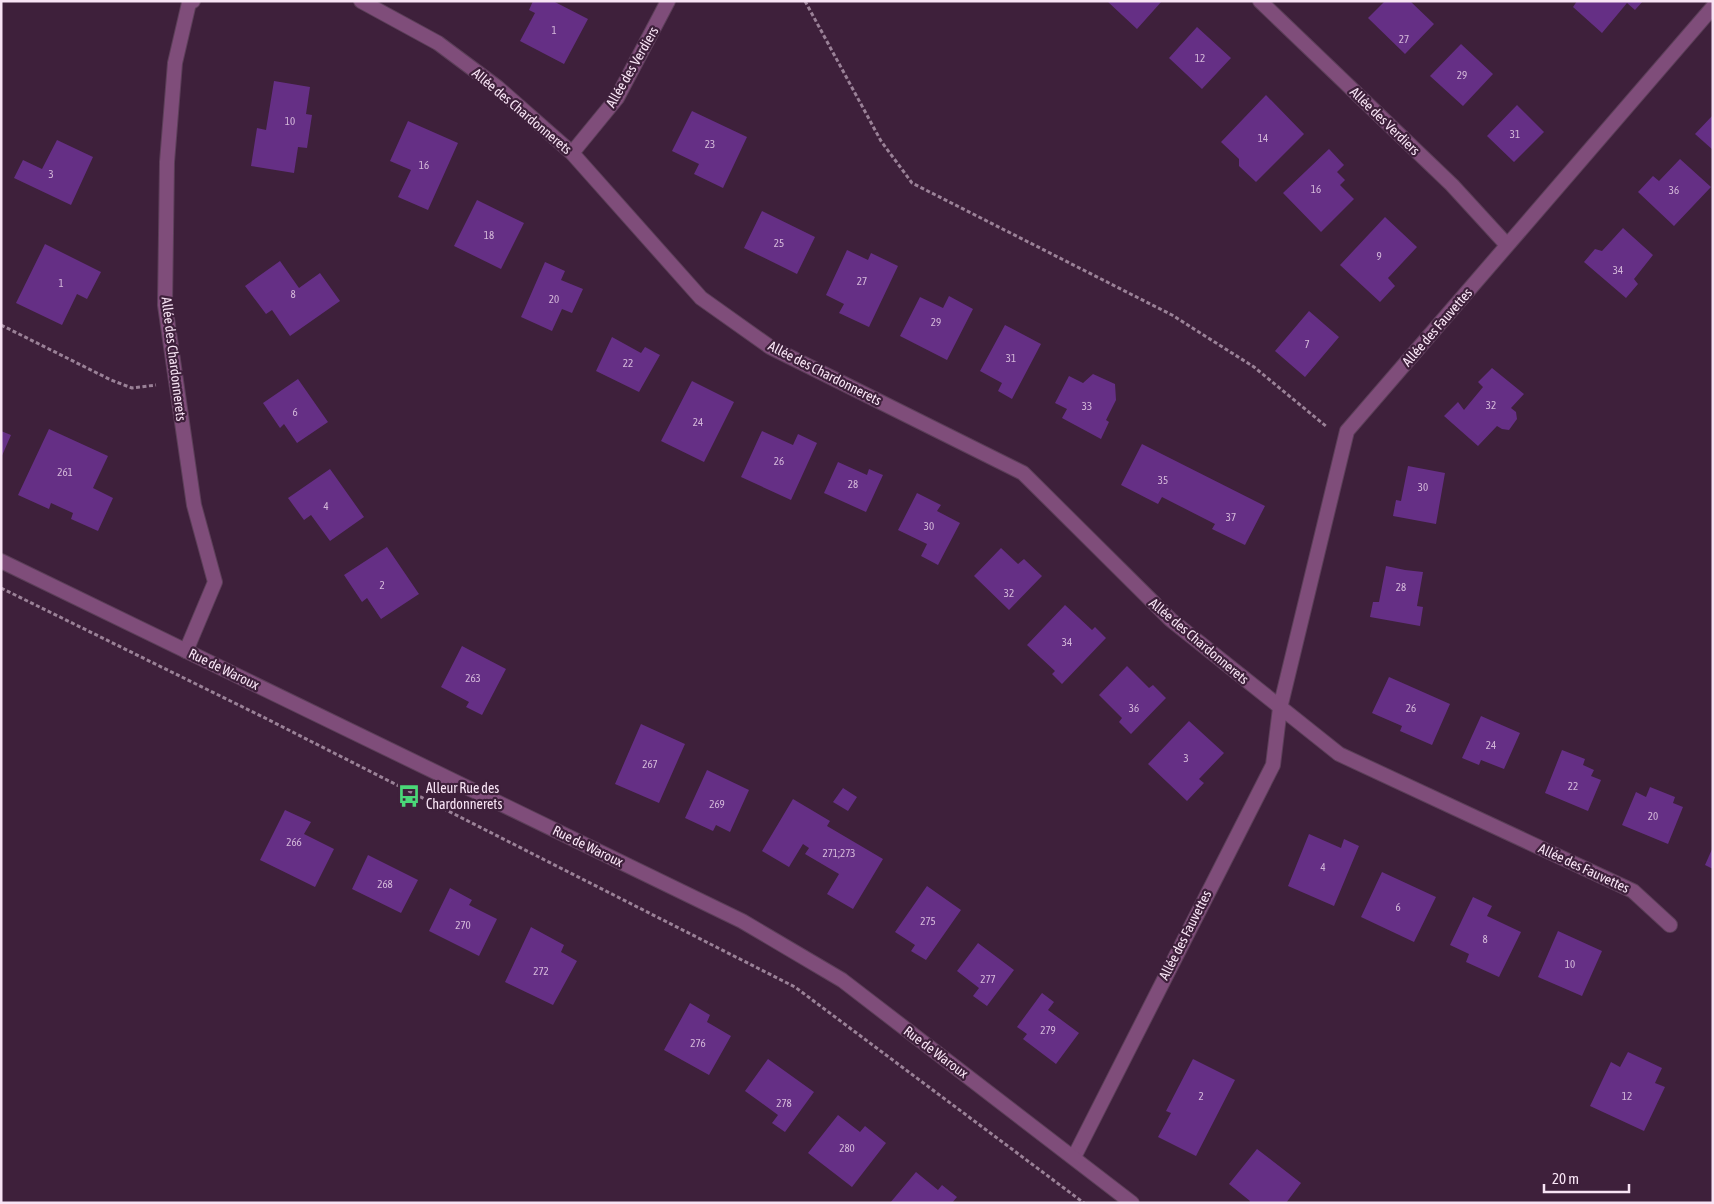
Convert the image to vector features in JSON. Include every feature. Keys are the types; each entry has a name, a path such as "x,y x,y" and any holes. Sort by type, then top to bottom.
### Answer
{"street":[{"name":"Allée des Chardonnerets","path":"186,651 215,582 194,505 165,305 167,162 175,63 189,4 193,1"},
{"name":"Allée des Chardonnerets","path":"361,1 438,43 497,87 572,153 701,298 770,347 1023,473 1171,620 1280,708"},
{"name":"Allée des Verdiers","path":"572,153 617,98 668,1"},
{"name":"Allée des Verdiers","path":"1260,1 1452,185 1507,245"},
{"name":"Allée des Fauvettes","path":"1074,1157 1273,765 1280,708 1347,431 1713,7"},
{"name":"Rue de Waroux","path":"1,561 742,921 842,980 1132,1203"},
{"name":"Allée des Fauvettes","path":"1280,708 1339,754 1633,891 1670,925"}],"path":[{"path":"806,1 881,141 912,183 1172,315 1254,367 1319,419 1343,443"},
{"path":"1,325 132,388 176,383"},
{"path":"1,588 263,717 795,987 1084,1203"}],"building":[{"path":"533,1 553,1 588,19 564,64 520,41 535,13 529,10"},
{"path":"1107,1 1162,1 1137,29"},
{"path":"1385,1 1410,1 1434,24 1405,54 1368,18"},
{"path":"1577,1 1643,1 1635,10 1627,3 1602,33 1573,7"},
{"path":"1197,27 1231,58 1202,89 1169,58"},
{"path":"1461,44 1493,74 1463,106 1430,76"},
{"path":"274,81 310,87 306,114 312,115 307,148 298,147 294,173 251,166 257,128 266,130"},
{"path":"1266,95 1304,134 1256,182 1239,166 1239,159 1221,142"},
{"path":"1517,105 1544,132 1514,162 1487,136"},
{"path":"692,111 747,137 723,188 694,174 699,164 672,151"},
{"path":"1713,115 1713,150 1695,134"},
{"path":"408,121 458,143 428,210 398,197 411,170 390,161"},
{"path":"57,140 93,157 71,205 14,178 23,160 42,169"},
{"path":"1329,149 1344,165 1337,172 1345,180 1340,185 1354,199 1321,232 1283,193"},
{"path":"1680,159 1711,187 1674,226 1638,192 1653,176 1659,181"},
{"path":"477,200 524,223 501,269 454,246"},
{"path":"762,211 815,237 797,274 744,248"},
{"path":"1385,217 1417,247 1388,278 1395,286 1380,302 1340,265"},
{"path":"1623,228 1653,255 1634,279 1638,284 1626,298 1584,262 1595,249 1602,251"},
{"path":"45,244 101,272 87,299 77,294 62,325 16,303"},
{"path":"847,250 868,260 871,253 898,266 869,327 839,313 844,304 826,295"},
{"path":"280,261 299,288 320,273 340,301 290,336 272,310 266,314 245,286"},
{"path":"545,262 565,271 561,280 583,289 572,313 562,309 552,331 521,317"},
{"path":"949,296 973,309 947,360 900,336 920,297 943,308"},
{"path":"1309,311 1339,337 1305,377 1275,351"},
{"path":"1005,325 1041,344 1012,399 998,391 1002,383 980,371"},
{"path":"612,337 641,353 645,347 660,355 639,392 596,371"},
{"path":"1492,368 1524,394 1511,408 1516,412 1517,419 1509,430 1497,426 1478,446 1444,416 1458,402 1464,410 1483,387 1478,382"},
{"path":"1093,374 1115,384 1116,400 1106,420 1109,422 1101,439 1062,418 1067,409 1055,403 1069,376 1083,383"},
{"path":"298,379 328,422 297,443 284,424 280,428 263,403"},
{"path":"692,381 734,402 704,462 661,441"},
{"path":"49,429 108,456 93,488 113,498 98,531 71,519 73,513 51,503 49,509 18,495"},
{"path":"1,431 11,435 1,458"},
{"path":"762,431 793,445 798,434 817,443 791,500 741,477"},
{"path":"1142,444 1265,506 1245,545 1212,529 1215,524 1162,497 1158,504 1121,485"},
{"path":"838,462 867,475 869,469 883,475 866,512 824,493"},
{"path":"1408,466 1445,473 1436,524 1393,516 1396,500 1401,501"},
{"path":"330,469 364,517 330,541 311,515 304,520 288,498"},
{"path":"917,493 941,505 937,511 960,523 938,565 921,556 927,544 898,530"},
{"path":"387,547 419,594 381,619 367,598 362,602 344,575"},
{"path":"1001,548 1018,564 1024,559 1042,576 1009,610 974,576"},
{"path":"1386,566 1423,572 1417,606 1423,607 1420,626 1370,617 1373,602 1379,602"},
{"path":"1065,605 1092,630 1095,627 1106,638 1062,684 1052,674 1055,671 1027,645"},
{"path":"462,646 506,669 482,715 466,707 469,702 441,687"},
{"path":"1127,666 1149,688 1153,685 1166,698 1131,734 1119,722 1122,718 1099,695"},
{"path":"1389,677 1450,704 1432,745 1400,731 1402,726 1372,713"},
{"path":"1481,716 1520,733 1504,769 1481,760 1479,765 1462,758"},
{"path":"1189,721 1224,753 1199,779 1204,783 1187,801 1148,764"},
{"path":"641,724 685,744 659,803 615,784"},
{"path":"1562,750 1585,759 1583,765 1594,770 1591,776 1601,780 1588,811 1545,793"},
{"path":"707,770 749,790 730,832 716,825 713,831 685,818"},
{"path":"1650,787 1675,797 1673,803 1683,807 1668,844 1622,825 1636,792 1646,797"},
{"path":"843,788 857,797 848,811 833,802"},
{"path":"793,799 830,821 827,826 883,859 853,909 827,894 839,874 805,854 809,848 803,844 789,867 762,851"},
{"path":"285,810 311,822 304,834 334,849 315,887 260,860"},
{"path":"1309,834 1341,848 1344,839 1359,846 1334,906 1288,886"},
{"path":"1713,847 1713,869 1705,865"},
{"path":"368,855 418,880 401,913 352,889"},
{"path":"1382,872 1436,897 1414,942 1361,917"},
{"path":"927,886 961,910 926,960 911,951 915,945 895,932"},
{"path":"450,888 472,900 469,905 497,919 479,956 429,931"},
{"path":"1473,897 1492,906 1487,916 1521,932 1499,977 1466,962 1469,954 1450,945"},
{"path":"531,927 564,945 561,952 577,961 553,1005 505,982"},
{"path":"1558,931 1602,951 1582,996 1538,977"},
{"path":"978,943 1014,970 987,1006 973,996 979,988 957,971"},
{"path":"1042,993 1054,1002 1048,1010 1079,1033 1056,1064 1023,1039 1027,1034 1017,1027"},
{"path":"690,1003 710,1015 707,1022 731,1036 709,1075 664,1050"},
{"path":"1628,1052 1662,1068 1655,1083 1665,1087 1644,1131 1590,1106 1611,1062 1620,1067"},
{"path":"768,1059 814,1092 785,1132 772,1123 778,1115 745,1091"},
{"path":"1193,1059 1235,1080 1196,1156 1158,1137 1171,1113 1166,1111"},
{"path":"838,1115 860,1132 865,1126 886,1143 852,1187 808,1153"},
{"path":"1257,1149 1301,1183 1286,1203 1249,1203 1250,1201 1229,1184"},
{"path":"916,1172 938,1190 942,1185 957,1197 952,1203 890,1203"}],"place":[{"name":"Alleur Rue des Chardonnerets","path":"409,796"}]}
